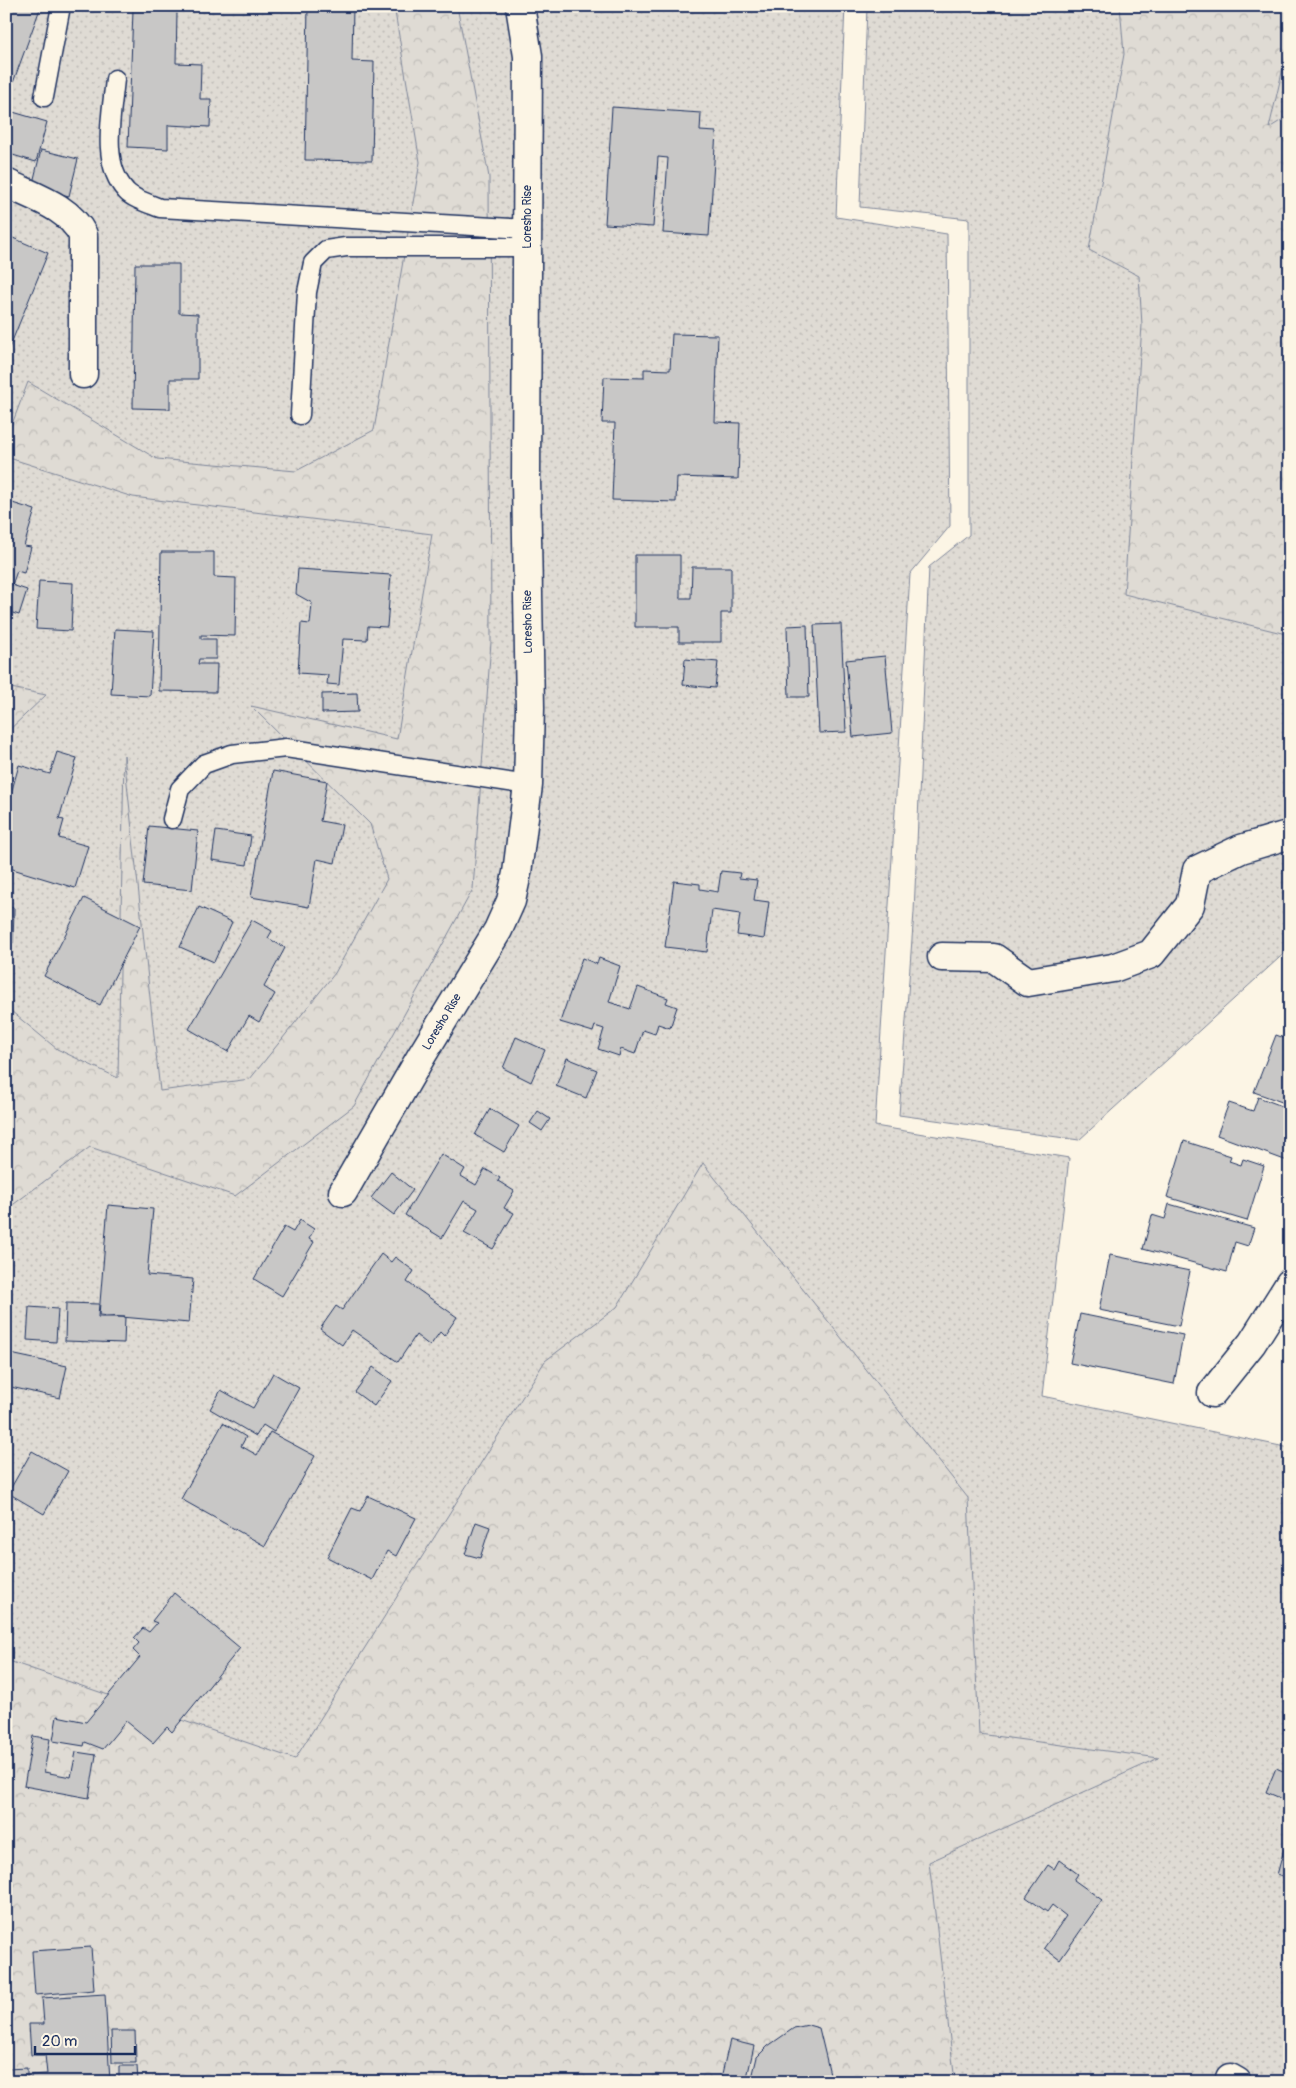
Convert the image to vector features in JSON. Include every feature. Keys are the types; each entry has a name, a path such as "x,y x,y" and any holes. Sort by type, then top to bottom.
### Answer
{"street":[{"name":"Loresho Rise","path":"344,1192 422,1055 498,930 511,901 517,873 528,785 526,238 528,56 520,6"},
{"path":"6,183 64,211 77,223 83,235 82,374"},
{"path":"942,957 994,958 1028,982 1113,968 1151,954 1190,905 1197,870 1241,849 1284,836 1290,837"},
{"path":"1212,1393 1252,1343 1290,1283"}],"lane":[{"path":"44,97 61,6"},
{"path":"115,79 109,147 118,180 127,192 160,208 526,238"},
{"path":"300,415 307,292 313,263 326,250 346,247 526,238"},
{"path":"172,819 180,789 204,764 232,754 286,748 528,785"}],"green space":[{"path":"6,6 845,6 836,217 947,234 950,526 910,574 875,1126 1069,1158 1042,1396 1290,1448 1290,2082 6,2082"},
{"path":"394,6 457,6 489,177 491,642 473,889 354,1106 235,1196 90,1147 6,1210 6,1007 57,1049 118,1078 124,755 160,1091 250,1079 335,973 387,879 370,824 251,706 397,739 432,534 133,497 6,457 6,440 28,382 157,459 296,471 374,430 420,162"},
{"path":"867,6 1290,6 1290,948 1079,1140 899,1115 914,912 929,567 969,535 969,219 860,207"},
{"path":"1120,6 1290,6 1290,38 1269,128 1290,115 1290,635 1124,594 1142,325 1139,276 1089,250 1124,54"},
{"path":"6,687 46,695 6,733"},
{"path":"703,1163 968,1498 979,1734 1159,1758 929,1862 955,2082 6,2082 6,1660 295,1759 545,1361 617,1307"}],"building":[{"path":"6,6 41,6 6,102"},
{"path":"85,6 136,6 133,9 85,12"},
{"path":"308,6 353,6 352,61 374,62 372,161 305,160"},
{"path":"753,6 818,6 818,8"},
{"path":"133,10 177,12 176,63 201,64 200,99 211,99 210,127 168,125 168,149 128,147"},
{"path":"612,107 701,113 700,131 716,132 709,236 663,233 668,158 658,157 653,227 605,224"},
{"path":"13,112 47,122 36,162 6,153 6,134"},
{"path":"41,150 78,159 69,196 32,187"},
{"path":"6,235 48,253 6,356"},
{"path":"135,264 179,264 179,313 198,314 198,379 170,379 170,409 133,408"},
{"path":"672,334 718,335 715,422 740,423 738,479 677,477 676,502 612,500 615,423 602,423 604,377 644,378 644,369 670,370"},
{"path":"6,501 35,510 24,546 31,547 24,573 17,571 12,585 27,590 19,615 6,611"},
{"path":"161,552 214,552 214,577 236,578 235,636 201,635 201,639 216,639 216,659 199,659 198,664 217,664 216,692 159,691"},
{"path":"635,555 680,555 680,598 691,598 692,567 731,567 731,613 721,613 721,642 679,642 679,627 635,627"},
{"path":"298,569 391,575 387,627 368,626 367,640 343,639 339,685 327,684 328,675 298,673 301,623 310,624 312,603 296,594"},
{"path":"39,581 73,583 71,631 36,629"},
{"path":"841,624 846,732 819,733 814,625"},
{"path":"807,625 809,697 789,697 787,626"},
{"path":"115,629 154,631 150,696 111,694"},
{"path":"885,656 892,733 853,737 846,660"},
{"path":"685,659 718,662 715,688 683,685"},
{"path":"357,693 358,712 322,713 322,694"},
{"path":"57,752 77,758 59,819 64,820 59,838 88,846 75,888 6,867 6,829 11,814 6,813 6,796 10,797 19,765 50,774"},
{"path":"273,771 327,781 320,821 342,825 335,863 317,859 309,907 251,897"},
{"path":"149,826 198,831 192,890 143,885"},
{"path":"216,831 251,836 247,865 212,860"},
{"path":"721,871 740,873 739,878 757,880 754,900 769,902 764,939 737,935 740,914 712,910 707,952 665,947 674,881 700,884 700,889 718,892"},
{"path":"84,898 140,926 100,1005 44,976"},
{"path":"6,907 14,908 13,943 6,943"},
{"path":"199,907 232,922 214,962 180,947"},
{"path":"252,920 272,931 268,938 285,948 264,987 275,994 259,1022 249,1016 228,1052 189,1029"},
{"path":"582,958 597,964 599,958 620,966 609,1002 630,1009 638,987 668,998 666,1003 677,1007 670,1028 658,1024 655,1034 643,1030 635,1054 621,1049 619,1056 598,1049 604,1029 595,1026 593,1032 560,1022"},
{"path":"6,981 9,981 6,1022"},
{"path":"1276,1035 1290,1040 1290,1105 1254,1092"},
{"path":"516,1037 545,1050 531,1082 503,1068"},
{"path":"567,1058 597,1070 586,1098 556,1086"},
{"path":"1258,1097 1290,1109 1290,1162 1217,1135 1229,1103 1253,1111"},
{"path":"490,1109 519,1126 504,1152 475,1135"},
{"path":"538,1111 550,1119 542,1131 530,1123"},
{"path":"1184,1141 1231,1156 1229,1161 1241,1165 1243,1159 1264,1166 1247,1221 1167,1197"},
{"path":"441,1154 465,1169 461,1176 476,1185 485,1169 500,1178 498,1181 514,1191 504,1208 514,1213 493,1249 464,1233 478,1209 464,1201 442,1238 405,1215"},
{"path":"391,1172 413,1190 394,1215 371,1198"},
{"path":"1169,1204 1254,1228 1248,1246 1235,1242 1227,1272 1143,1249 1152,1215 1165,1219"},
{"path":"108,1205 153,1209 147,1275 193,1279 189,1323 99,1315"},
{"path":"300,1220 314,1229 309,1239 314,1242 282,1296 254,1279 284,1227 293,1232"},
{"path":"381,1254 391,1262 395,1257 414,1271 407,1282 457,1317 444,1336 440,1332 430,1346 416,1335 398,1362 352,1330 342,1345 320,1329 336,1306 342,1310"},
{"path":"1110,1255 1190,1271 1179,1326 1099,1310"},
{"path":"66,1303 99,1304 98,1317 125,1317 124,1343 65,1341"},
{"path":"29,1307 58,1309 56,1342 27,1340"},
{"path":"1080,1314 1183,1335 1174,1384 1070,1363"},
{"path":"6,1353 67,1366 60,1398 6,1386"},
{"path":"373,1367 392,1381 374,1406 355,1392"},
{"path":"273,1373 299,1388 274,1432 263,1425 256,1436 210,1409 221,1390 253,1408"},
{"path":"223,1423 246,1437 241,1446 257,1455 270,1432 315,1456 265,1546 181,1499"},
{"path":"32,1451 68,1471 44,1514 8,1493"},
{"path":"368,1496 416,1518 396,1556 387,1551 372,1580 327,1557 352,1508 360,1511"},
{"path":"476,1522 490,1527 480,1558 465,1554"},
{"path":"174,1593 240,1648 172,1732 167,1727 153,1743 126,1721 103,1749 85,1742 84,1746 53,1741 57,1716 86,1722 140,1657 133,1650 139,1643 134,1638 143,1628 149,1632 157,1623 152,1621"},
{"path":"33,1736 50,1739 44,1772 71,1777 76,1752 96,1755 89,1798 24,1786"},
{"path":"1276,1768 1290,1774 1290,1802 1266,1792"},
{"path":"1284,1849 1290,1851 1290,1879 1277,1875"},
{"path":"1059,1860 1078,1874 1074,1880 1102,1900 1060,1960 1044,1948 1066,1916 1052,1905 1047,1912 1026,1897 1048,1865 1054,1869"},
{"path":"91,1947 94,1990 35,1995 32,1951"},
{"path":"105,1994 110,2082 31,2082 31,2075 47,2074 45,2055 31,2055 29,2024 44,2024 42,1998"},
{"path":"808,2025 819,2028 831,2078 836,2082 751,2082 757,2057 768,2046 794,2028"},
{"path":"111,2031 135,2031 136,2063 112,2063"},
{"path":"730,2040 754,2046 746,2082 720,2082"},
{"path":"119,2066 137,2066 138,2082 119,2082"},
{"path":"27,2068 27,2082 6,2082 6,2069"}]}
